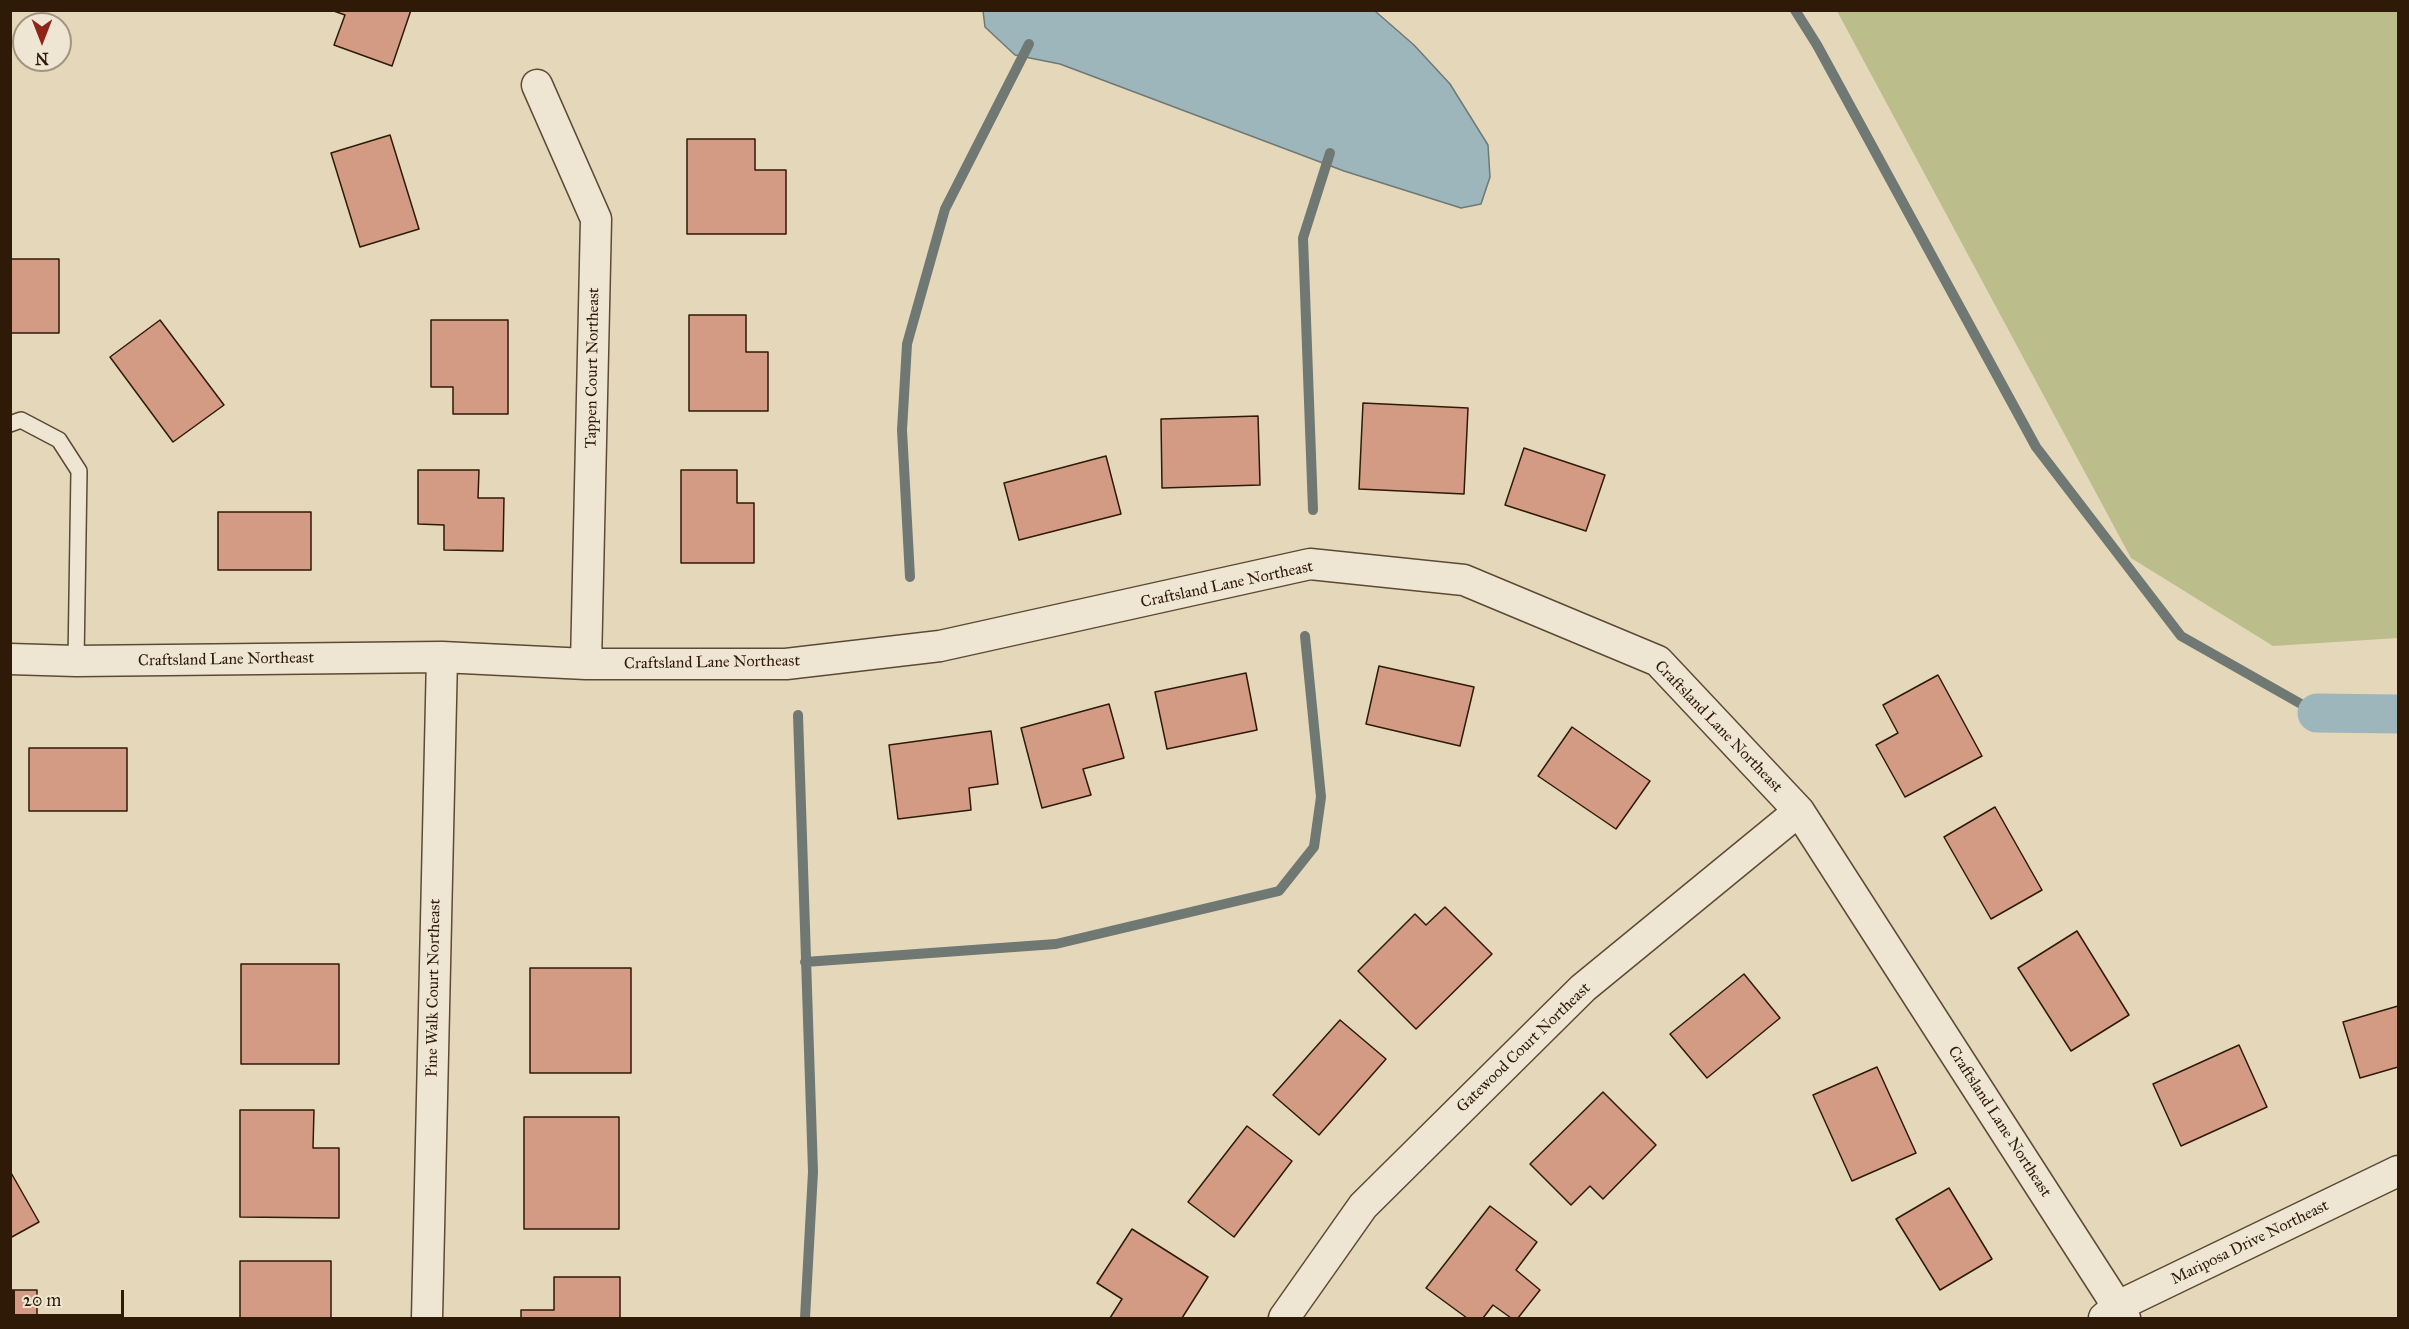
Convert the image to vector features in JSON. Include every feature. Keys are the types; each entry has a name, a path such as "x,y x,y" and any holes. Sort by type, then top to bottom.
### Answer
{"street":[{"name":"Tappen Court Northeast","path":"537,85 596,219 586,664"},
{"name":"Craftsland Lane Northeast","path":"10,659 76,661 442,657 586,664 786,664 940,646 1310,564 1464,580 1658,661 1799,811 2116,1314"},
{"name":"Pine Walk Court Northeast","path":"427,1318 442,657"},
{"name":"Gatewood Court Northeast","path":"1284,1318 1363,1206 1566,1005 1799,811"},
{"name":"Mariposa Drive Northeast","path":"2116,1314 2398,1171"}],"lane":[{"path":"10,424 21,420 59,440 79,471 76,661"}],"green space":[{"path":"1837,11 2398,11 2398,638 2273,646 2131,558"}],"water":[{"path":"983,11 1375,11 1414,45 1450,84 1488,145 1490,177 1481,204 1461,208 1344,171 1060,64 1015,55 985,27"}],"building":[{"path":"331,10 411,10 392,66 334,45 345,15"},
{"path":"390,135 419,229 360,247 331,153"},
{"path":"687,139 755,139 755,170 786,170 786,234 687,234"},
{"path":"10,259 59,259 59,333 10,333"},
{"path":"689,315 746,315 746,352 768,352 768,411 689,411"},
{"path":"160,320 224,405 173,442 110,357"},
{"path":"431,320 508,320 508,414 453,414 453,387 431,387"},
{"path":"1363,403 1468,408 1464,494 1359,489"},
{"path":"1258,416 1260,485 1162,488 1161,419"},
{"path":"1524,448 1605,475 1586,531 1505,505"},
{"path":"1106,456 1121,514 1019,540 1004,483"},
{"path":"418,470 479,470 478,498 504,498 503,551 444,550 444,525 418,524"},
{"path":"681,470 737,470 737,503 754,503 754,563 681,563"},
{"path":"218,512 311,512 311,570 218,570"},
{"path":"1379,666 1474,687 1460,746 1366,724"},
{"path":"1246,673 1257,730 1167,749 1155,692"},
{"path":"1938,675 1982,756 1905,797 1876,745 1898,733 1883,705"},
{"path":"1109,704 1124,758 1083,769 1091,795 1042,808 1021,728"},
{"path":"1572,727 1650,781 1616,829 1538,776"},
{"path":"991,731 998,784 969,788 971,810 898,819 889,745"},
{"path":"29,748 127,748 127,811 29,811"},
{"path":"1995,807 2042,890 1991,919 1944,837"},
{"path":"1445,907 1492,954 1416,1029 1358,971 1415,914 1426,925"},
{"path":"2077,931 2129,1015 2071,1051 2018,968"},
{"path":"241,964 339,964 339,1064 241,1064"},
{"path":"530,968 631,968 631,1073 530,1073"},
{"path":"1744,974 1780,1018 1707,1078 1670,1034"},
{"path":"2398,1006 2398,1067 2360,1078 2343,1022"},
{"path":"1340,1020 1386,1059 1319,1135 1273,1095"},
{"path":"2239,1045 2267,1107 2181,1146 2153,1084"},
{"path":"1877,1067 1916,1153 1852,1181 1813,1095"},
{"path":"1603,1092 1656,1145 1603,1199 1590,1186 1571,1205 1530,1164"},
{"path":"240,1110 314,1110 313,1148 339,1148 339,1218 240,1217"},
{"path":"524,1117 619,1117 619,1229 524,1229"},
{"path":"1247,1126 1292,1161 1234,1237 1188,1202"},
{"path":"10,1171 39,1222 10,1238"},
{"path":"1949,1188 1992,1259 1940,1290 1896,1219"},
{"path":"1490,1206 1537,1242 1516,1270 1540,1290 1518,1318 1511,1318 1493,1305 1483,1318 1467,1318 1426,1288"},
{"path":"1132,1229 1208,1277 1182,1318 1110,1318 1122,1299 1097,1283"},
{"path":"240,1261 331,1261 331,1318 240,1318"},
{"path":"554,1277 620,1277 620,1318 521,1318 521,1310 554,1310"},
{"path":"10,1290 37,1290 37,1318 10,1318"}],"waterway":[{"path":"1795,10 1817,45 2036,447 2181,636 2317,713"},
{"path":"910,577 902,430 907,344 945,209 1029,44"},
{"path":"1313,510 1303,238 1330,153"},
{"path":"805,962 1056,944 1279,891 1314,847 1321,797 1305,636"},
{"path":"2317,713 2398,714"},
{"path":"798,715 813,1172 805,1318"}]}
